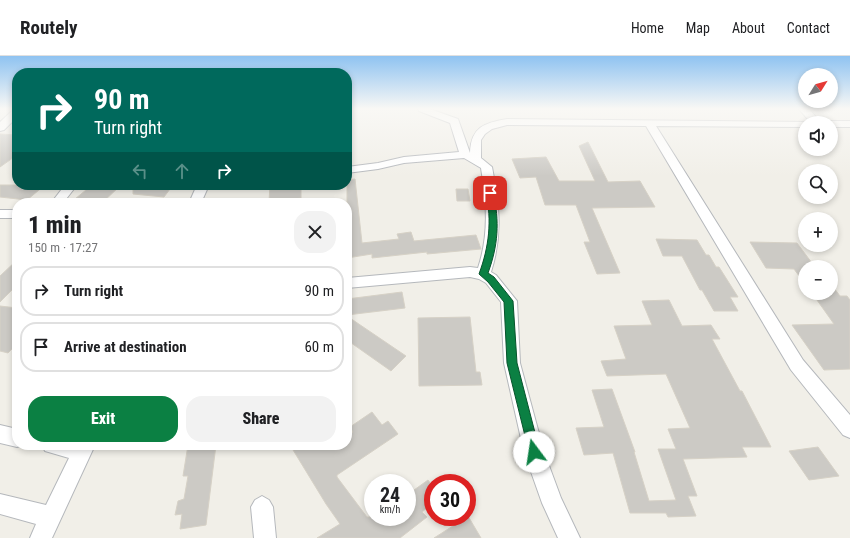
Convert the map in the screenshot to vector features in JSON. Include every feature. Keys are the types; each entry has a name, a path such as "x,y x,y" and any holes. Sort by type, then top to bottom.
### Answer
{"street":[{"path":"459,131 470,157 486,167 493,209 493,240 490,255 483,274"},
{"path":"470,157 476,140 482,131"},
{"path":"655,131 797,365 850,429"},
{"path":"352,169 378,166 404,160 470,157"},
{"path":"61,198 67,190"},
{"path":"352,283 470,272 483,274 491,279 509,301 512,363 534,452 552,503 569,538"},
{"path":"0,434 12,437"},
{"path":"41,538 83,450"},
{"path":"0,504 51,517"},
{"path":"262,507 265,538"}],"building":[{"path":"0,134 12,135 12,159 0,167"},
{"path":"588,142 608,182 640,181 655,207 592,208 620,273 597,274 584,242 590,242 576,205 545,205 536,177 520,178 512,159 546,157 559,181 595,181 579,146"},
{"path":"352,179 355,179 362,243 399,239 397,234 411,232 414,241 476,235 481,249 427,254 427,252 372,258 372,254 352,257 352,198 347,198 347,190 352,190"},
{"path":"0,185 12,185 12,190 39,190 29,198 0,197"},
{"path":"456,189 468,189 470,201 457,201"},
{"path":"86,190 116,190 107,198 76,198"},
{"path":"133,190 169,190 164,197 133,194"},
{"path":"270,190 301,190 301,198 269,198"},
{"path":"656,239 697,240 706,255 709,255 716,267 719,267 738,297 730,297 738,311 714,311 702,290 700,290 682,256 663,256"},
{"path":"750,242 797,243 798,252 804,252 810,260 798,260 798,274 794,269 766,268"},
{"path":"12,265 12,290 0,302 0,276"},
{"path":"402,292 405,308 352,314 352,298"},
{"path":"838,293 840,296 847,296 850,300 850,369 824,370 792,325 834,324 817,300 838,300"},
{"path":"669,300 682,326 711,325 720,339 712,339 740,391 742,391 771,447 742,447 747,457 683,459 697,496 688,496 696,516 668,517 666,513 630,513 613,453 584,455 576,428 604,427 592,390 612,389 635,452 649,501 676,500 658,449 676,449 668,429 690,428 666,374 607,376 601,361 626,359 614,326 652,325 642,301"},
{"path":"0,306 12,307 12,349 8,353 0,351"},
{"path":"470,317 476,372 480,372 482,385 419,386 418,318"},
{"path":"352,319 406,356 391,371 352,344"},
{"path":"372,412 382,425 388,421 398,434 337,475 337,477 364,513 364,526 415,526 400,538 317,538 340,524 293,450 352,450 352,426"},
{"path":"818,447 839,476 809,480 789,451"},
{"path":"187,450 215,450 206,525 180,529 182,514 175,515 178,501 184,499 188,476 183,476"},
{"path":"424,483 424,510 422,512 424,514 424,519 416,526 416,489"},
{"path":"453,526 474,526 481,538 434,538"}],"route":[{"path":"490,193 494,219 493,240 490,255 483,274 491,279 509,301 512,363 534,452"}]}
